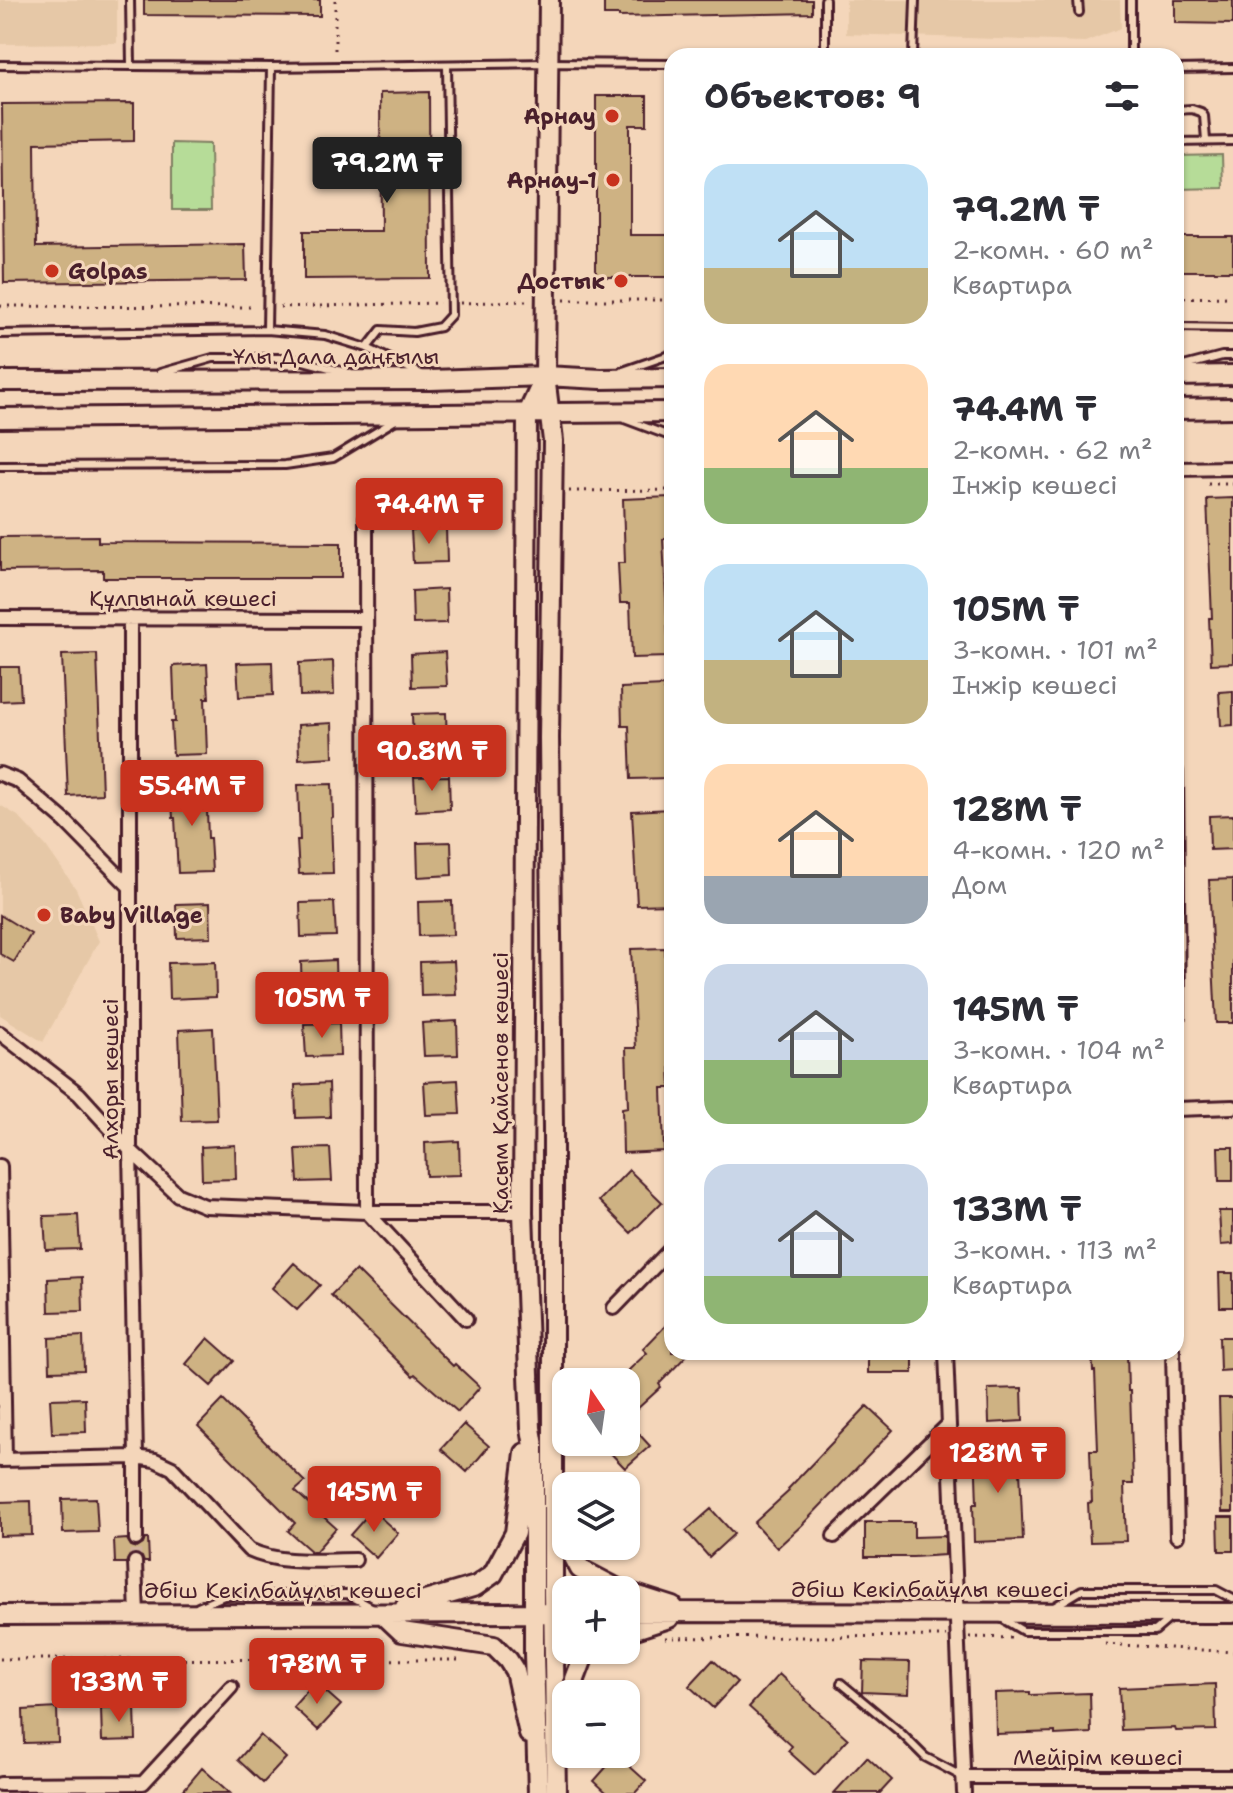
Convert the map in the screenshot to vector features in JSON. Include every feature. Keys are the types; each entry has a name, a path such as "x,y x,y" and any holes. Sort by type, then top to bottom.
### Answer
{"street":[{"name":"Қасым Қайсенов көшесі","path":"549,0 545,376 553,441 549,738 553,1368"},
{"path":"1184,376 1233,375"},
{"name":"Қасым Қайсенов көшесі","path":"538,1793 534,1654 552,1613 531,1428 523,1212 527,415 545,376"},
{"name":"Ұлы Дала даңғылы","path":"0,381 431,380 545,376 664,378"},
{"path":"1184,409 1233,408"},
{"path":"0,418 664,412"},
{"path":"1184,469 1233,468"},
{"path":"366,518 367,1212 466,1319"},
{"name":"Құлпынай көшесі","path":"0,618 366,619"},
{"name":"Алхоры көшесі","path":"130,618 130,1150 136,1539"},
{"path":"0,774 18,781 66,822 130,887"},
{"path":"0,1033 79,1094 130,1150 178,1195 205,1206 367,1212 523,1212"},
{"path":"1184,1109 1233,1107"},
{"path":"0,1166 3,1460 136,1457 155,1460 172,1468 249,1550 265,1557 294,1560 355,1560"},
{"path":"614,1308 664,1256"},
{"path":"946,1360 964,1793"},
{"path":"1173,1360 1177,1536"},
{"path":"834,1536 948,1425"},
{"path":"531,1428 522,1466 515,1533 493,1574 476,1586 383,1614 402,1632 494,1646 515,1671 537,1764"},
{"name":"Қасым Қайсенов көшесі","path":"552,1576 553,1456"},
{"path":"575,1560 580,1569 593,1576"},
{"path":"135,1562 137,1615"},
{"path":"640,1596 691,1612"},
{"name":"Әбіш Кекілбайұлы көшесі","path":"640,1612 1233,1613"},
{"path":"640,1628 691,1612"},
{"name":"Әбіш Кекілбайұлы көшесі","path":"0,1615 552,1613"},
{"name":"Қасым Қайсенов көшесі","path":"553,1664 556,1784"},
{"path":"0,1784 143,1783 231,1687"},
{"name":"Мейірім көшесі","path":"963,1777 1233,1777"}],"lane":[{"path":"130,0 131,65"},
{"path":"825,0 825,48"},
{"path":"913,48 915,0"},
{"path":"1078,0 1079,12"},
{"path":"1131,0 1131,48"},
{"path":"0,65 335,67 664,64"},
{"path":"367,348 381,330 414,332 440,327 451,315 447,66"},
{"path":"267,330 271,67"},
{"path":"1184,69 1233,68"},
{"path":"1184,110 1192,109 1204,116 1206,140"},
{"path":"1184,141 1233,141"},
{"path":"1184,327 1233,328"},
{"path":"0,334 267,330 325,335 367,348 431,380"},
{"path":"1184,366 1233,356"},
{"path":"601,379 664,357"},
{"path":"606,413 664,432"},
{"path":"0,466 285,465 333,458 403,415"},
{"path":"1044,1613 1082,1590 1216,1590 1233,1599"},
{"path":"990,1613 1023,1631 1155,1631 1176,1613"},
{"path":"841,1683 925,1757 963,1777"}],"path":[{"path":"335,0 335,67"},
{"path":"1184,298 1233,297"},
{"path":"0,306 267,307 664,300"},
{"path":"553,492 664,490"},
{"path":"657,1638 1025,1638"},
{"path":"1099,1643 1233,1652"},
{"path":"0,1659 465,1660"}],"shaded area":[{"path":"0,0 117,0 117,43 0,44"},
{"path":"846,0 1120,0 1121,28 1085,42 846,34"},
{"name":"Baby Village","path":"0,805 18,816 46,846 76,889 99,941 43,1042 0,1015"}],"green space":[{"path":"172,143 210,144 211,210 172,210"},
{"path":"1222,155 1223,188 1184,189 1184,156"}],"building":[{"path":"144,0 320,0 320,16 144,15"},
{"path":"604,0 812,0 812,13 619,17 604,15"},
{"path":"1175,0 1233,0 1233,24 1175,23"},
{"path":"429,92 430,278 304,279 304,231 381,231 380,93"},
{"name":"Арнау-1","path":"596,96 647,96 647,125 630,125 630,235 664,235 664,277 596,277"},
{"path":"134,103 134,141 35,143 36,247 245,244 246,280 4,283 2,104"},
{"path":"1184,237 1233,237 1233,271 1184,271"},
{"path":"664,497 664,657 632,658 630,603 620,603 618,563 625,563 623,499"},
{"path":"1233,498 1233,663 1211,664 1207,499"},
{"path":"446,528 447,562 413,563 411,530"},
{"path":"98,536 98,542 341,543 341,578 103,578 103,570 0,571 0,537"},
{"path":"446,589 447,623 413,624 412,591"},
{"path":"445,652 447,686 412,687 411,654"},
{"path":"97,654 102,794 68,796 62,655"},
{"path":"333,661 334,695 300,696 299,663"},
{"path":"272,662 273,695 239,697 237,663"},
{"path":"207,664 207,754 173,755 173,666"},
{"path":"0,667 19,667 21,700 0,701"},
{"path":"664,686 664,778 631,779 629,726 622,726 621,688"},
{"path":"1233,691 1233,725 1221,726 1219,692"},
{"path":"446,713 447,746 413,748 412,714"},
{"path":"332,723 333,757 299,759 298,725"},
{"path":"449,776 450,809 416,811 414,777"},
{"path":"206,783 212,872 178,873 171,784"},
{"path":"332,784 333,873 299,874 298,785"},
{"path":"664,809 664,904 637,905 632,811"},
{"path":"1233,815 1233,849 1210,850 1209,816"},
{"path":"451,842 452,875 418,877 417,843"},
{"path":"1233,879 1233,1023 1216,1023 1209,880"},
{"path":"452,901 453,935 419,936 418,902"},
{"path":"334,902 336,936 301,937 300,903"},
{"path":"210,903 211,937 177,938 176,904"},
{"path":"0,915 31,934 14,962 0,954"},
{"path":"664,948 664,1151 623,1153 622,1108 628,1107 626,1048 636,1048 631,949"},
{"path":"335,960 336,994 302,995 301,962"},
{"path":"454,961 456,995 421,996 420,962"},
{"path":"215,962 216,997 169,999 168,963"},
{"path":"457,1021 458,1055 424,1056 422,1023"},
{"path":"339,1023 340,1056 306,1057 304,1024"},
{"path":"213,1028 217,1120 182,1121 179,1030"},
{"path":"458,1080 460,1114 426,1115 424,1082"},
{"path":"329,1083 330,1117 296,1118 295,1085"},
{"path":"459,1141 460,1175 426,1176 425,1143"},
{"path":"235,1145 236,1179 202,1180 201,1147"},
{"path":"1218,1147 1233,1147 1233,1181 1219,1181"},
{"path":"330,1148 332,1181 298,1182 296,1149"},
{"path":"629,1170 662,1202 631,1233 599,1201"},
{"path":"1219,1211 1233,1211 1233,1244 1221,1245"},
{"path":"78,1215 80,1249 46,1250 44,1216"},
{"path":"294,1263 320,1285 297,1310 272,1288"},
{"path":"356,1270 453,1366 455,1364 480,1387 458,1412 415,1374 413,1376 331,1295"},
{"path":"1219,1273 1233,1273 1233,1307 1220,1307"},
{"path":"82,1277 83,1311 49,1312 48,1279"},
{"path":"664,1327 664,1360 682,1360 659,1384 661,1387 640,1406 640,1368 631,1368 647,1353 643,1349"},
{"path":"83,1336 84,1370 50,1371 49,1338"},
{"path":"1219,1337 1233,1337 1233,1370 1220,1371"},
{"path":"208,1338 234,1361 211,1386 186,1364"},
{"path":"868,1360 913,1360 913,1373 868,1373"},
{"path":"1092,1360 1127,1360 1133,1484 1124,1484 1126,1541 1090,1542 1090,1450 1098,1450"},
{"path":"1022,1388 1023,1421 989,1423 988,1389"},
{"path":"85,1398 86,1432 52,1433 50,1399"},
{"path":"1219,1398 1233,1398 1233,1512 1222,1512"},
{"path":"223,1400 305,1482 295,1491 336,1528 315,1552 288,1531 295,1523 198,1426"},
{"path":"867,1406 893,1430 777,1548 754,1523 789,1491"},
{"path":"464,1424 489,1446 467,1472 441,1449"},
{"path":"640,1435 650,1446 640,1455"},
{"path":"1019,1446 1023,1540 974,1542 973,1504 977,1504 975,1447"},
{"path":"613,1456 639,1456 625,1468"},
{"path":"96,1498 98,1532 63,1533 62,1499"},
{"path":"31,1501 32,1535 0,1536 0,1502"},
{"path":"711,1509 734,1534 709,1557 686,1531"},
{"path":"372,1510 398,1533 376,1558 350,1535"},
{"path":"1218,1517 1233,1517 1233,1551 1219,1551"},
{"path":"865,1522 914,1522 914,1537 945,1536 945,1555 865,1557"},
{"path":"127,1539 131,1546 137,1548 148,1539 149,1562 144,1562 135,1553 126,1563 115,1563 114,1540"},
{"path":"713,1660 737,1682 713,1708 689,1686"},
{"path":"863,1661 910,1662 909,1694 862,1692"},
{"path":"779,1674 848,1739 815,1775 788,1751 792,1746 749,1707"},
{"path":"315,1682 341,1705 318,1730 293,1707"},
{"path":"1215,1684 1216,1730 1121,1730 1119,1688"},
{"path":"1030,1692 1030,1695 1090,1693 1091,1733 996,1734 995,1693"},
{"path":"135,1706 136,1740 102,1741 101,1708"},
{"path":"57,1708 58,1742 24,1743 23,1710"},
{"path":"260,1735 286,1758 263,1783 238,1760"},
{"path":"867,1757 892,1780 880,1793 834,1793"},
{"path":"202,1768 230,1793 181,1793"},
{"path":"606,1768 632,1768 646,1781 635,1793 607,1793 594,1781"}],"tunnel":[{"path":"135,1562 136,1539"}],"place":[{"name":"Арнау","path":"612,116"},
{"name":"Арнау-1","path":"613,180"},
{"name":"Golpas","path":"52,271"},
{"name":"Достык","path":"621,281"},
{"name":"Baby Village","path":"44,915"}]}
